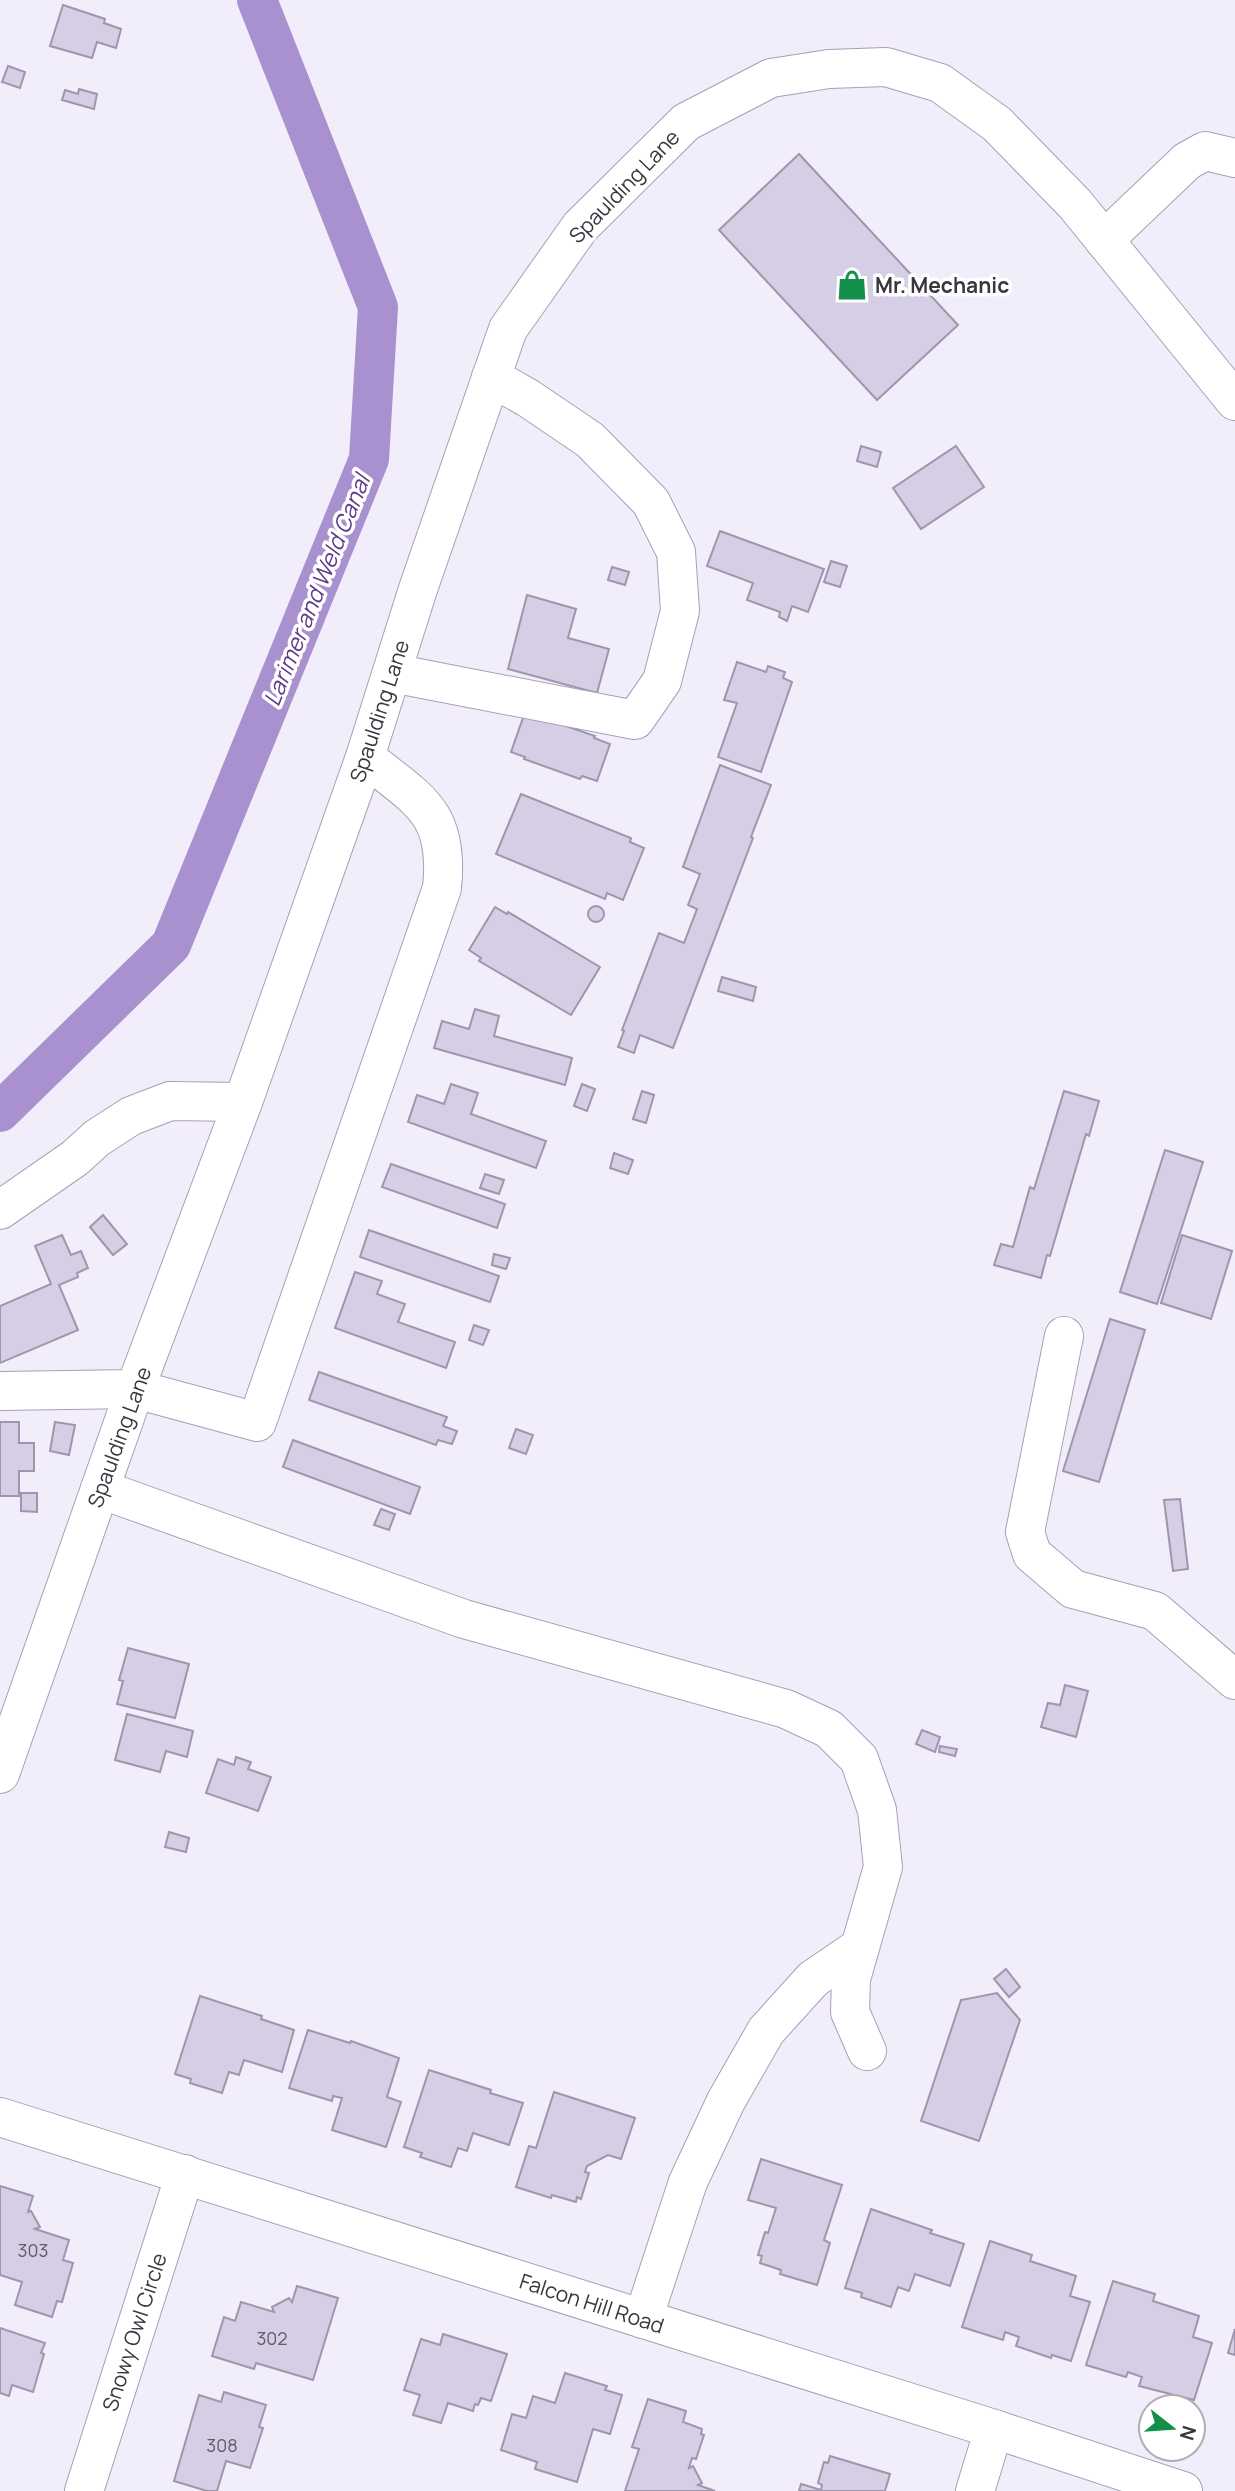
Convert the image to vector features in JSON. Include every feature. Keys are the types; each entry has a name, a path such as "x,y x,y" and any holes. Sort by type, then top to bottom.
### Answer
{"street":[{"name":"Spaulding Lane","path":"0,1774 135,1389 243,1102 365,757 508,329 580,227 686,122 771,78 829,69 886,67 940,83 998,124 1075,204 1235,401"},
{"path":"1104,240 1187,160 1205,151 1235,158"},
{"path":"392,673 635,719 662,681 680,611 677,552 651,502 590,440 528,398 491,377"},
{"path":"0,1391 135,1389 257,1422 442,888 445,859 440,833 426,807 365,757"},
{"path":"0,1209 131,1116 170,1101 243,1102"},
{"path":"1064,1336 1025,1532 1032,1554 1073,1589 1155,1611 1235,1679"},
{"path":"100,1489 464,1619 786,1709 828,1729 859,1759 877,1810 883,1867 850,1979 850,2012 867,2051"},
{"path":"643,2319 688,2182 726,2101 766,2031 813,1979 860,1947"},
{"name":"Falcon Hill Road","path":"0,2117 994,2429 1183,2491"},
{"name":"Snowy Owl Circle","path":"84,2491 185,2174"},
{"path":"975,2491 994,2429"}],"building":[{"path":"63,5 105,19 104,23 121,29 116,48 97,42 92,58 50,46"},
{"path":"8,66 25,72 20,88 2,82"},
{"path":"79,89 97,94 94,109 62,100 65,90 78,94"},
{"path":"799,154 958,325 877,400 719,230"},
{"path":"861,446 881,452 877,467 857,461"},
{"path":"956,446 984,487 921,529 893,488"},
{"path":"720,531 824,569 808,612 792,606 787,621 779,617 780,612 747,600 753,583 707,566"},
{"path":"831,561 847,566 840,587 824,582"},
{"path":"612,567 629,572 625,585 608,580"},
{"path":"527,595 576,609 568,638 609,649 597,693 508,669"},
{"path":"737,662 766,672 768,666 785,672 783,678 792,682 761,772 718,757 737,703 724,700"},
{"path":"524,715 537,716 610,744 597,781 582,776 580,779 511,752"},
{"path":"720,765 771,785 673,1048 640,1035 634,1053 618,1047 659,933 684,943 697,909 688,905 700,874 683,867"},
{"path":"521,794 631,838 630,842 644,848 623,900 607,893 605,899 496,854"},
{"path":"593,906 599,906 604,914 602,920 593,922 588,917 588,911"},
{"path":"495,907 507,914 508,912 600,967 571,1015 479,961 481,958 469,950"},
{"path":"722,977 756,987 753,1001 718,991"},
{"path":"475,1009 499,1016 494,1036 572,1058 565,1085 434,1048 442,1021 469,1029"},
{"path":"451,1084 478,1093 471,1114 546,1141 536,1168 408,1122 417,1095 444,1104"},
{"path":"582,1084 595,1089 587,1111 574,1106"},
{"path":"642,1091 654,1095 646,1123 633,1119"},
{"path":"1064,1091 1099,1101 1041,1278 994,1265 1001,1244 1013,1247 1030,1187 1034,1189"},
{"path":"1165,1150 1203,1162 1157,1304 1120,1292"},
{"path":"614,1153 633,1160 628,1174 610,1168"},
{"path":"391,1164 505,1204 497,1228 382,1187"},
{"path":"485,1174 504,1180 499,1194 480,1188"},
{"path":"103,1215 127,1244 113,1255 90,1227"},
{"path":"369,1230 499,1276 490,1302 360,1257"},
{"path":"62,1235 71,1255 81,1251 88,1268 77,1273 78,1277 59,1285 78,1330 0,1363 0,1306 51,1284 35,1246"},
{"path":"1182,1235 1232,1251 1211,1319 1161,1303"},
{"path":"494,1254 510,1258 506,1269 492,1265"},
{"path":"355,1272 382,1281 377,1294 405,1304 398,1322 455,1342 446,1368 335,1328"},
{"path":"1110,1319 1145,1330 1099,1482 1063,1471"},
{"path":"474,1325 489,1330 483,1345 469,1340"},
{"path":"319,1372 447,1417 443,1426 457,1431 452,1444 438,1440 436,1445 309,1400"},
{"path":"0,1422 19,1422 19,1443 34,1443 34,1471 19,1471 19,1496 0,1496"},
{"path":"55,1422 75,1425 69,1455 50,1451"},
{"path":"516,1429 533,1435 526,1454 509,1448"},
{"path":"293,1440 420,1487 410,1514 283,1467"},
{"path":"21,1493 37,1493 37,1512 21,1511"},
{"path":"1180,1499 1188,1569 1173,1571 1164,1500"},
{"path":"381,1509 395,1514 389,1530 374,1525"},
{"path":"128,1648 189,1664 175,1718 117,1704 123,1681 119,1680"},
{"path":"1065,1685 1088,1691 1076,1737 1041,1727 1048,1703 1060,1705"},
{"path":"127,1714 193,1731 187,1757 166,1751 160,1772 115,1760"},
{"path":"922,1730 940,1737 935,1752 916,1744"},
{"path":"940,1746 957,1749 955,1756 939,1752"},
{"path":"236,1757 251,1762 248,1769 271,1777 258,1811 206,1793 218,1759 234,1765"},
{"path":"169,1832 189,1838 186,1852 165,1847"},
{"path":"1006,1969 1020,1987 1009,1997 994,1979"},
{"path":"997,1993 1020,2020 979,2141 921,2121 961,2000"},
{"path":"200,1996 262,2016 261,2019 294,2030 282,2072 244,2060 239,2075 229,2072 222,2093 190,2083 191,2079 175,2074"},
{"path":"308,2030 350,2043 351,2041 399,2058 387,2097 401,2102 386,2147 332,2130 342,2098 333,2096 332,2101 289,2088"},
{"path":"429,2070 523,2103 509,2145 473,2133 467,2151 458,2148 451,2167 420,2157 422,2153 404,2147"},
{"path":"554,2092 635,2118 621,2159 608,2155 587,2166 585,2172 589,2173 581,2199 577,2197 576,2202 552,2195 551,2198 516,2187 529,2146 536,2148"},
{"path":"761,2159 842,2185 824,2240 830,2243 817,2285 780,2274 781,2270 760,2263 762,2256 758,2255 776,2208 748,2200"},
{"path":"0,2186 33,2196 28,2212 31,2211 40,2227 35,2229 69,2240 63,2260 73,2263 62,2302 57,2301 52,2317 15,2305 22,2282 0,2275"},
{"path":"871,2209 964,2244 950,2286 915,2274 909,2291 898,2287 891,2307 861,2297 862,2293 845,2288"},
{"path":"990,2241 1032,2255 1030,2261 1076,2276 1070,2296 1090,2302 1071,2361 1052,2355 1051,2358 1016,2346 1019,2337 1005,2332 1003,2340 962,2327"},
{"path":"1113,2281 1155,2294 1153,2301 1199,2316 1193,2337 1212,2343 1196,2393 1166,2393 1139,2386 1142,2377 1128,2372 1126,2377 1086,2365"},
{"path":"297,2286 338,2298 313,2380 256,2363 254,2369 212,2356 224,2317 235,2321 241,2302 274,2312 272,2307 289,2298 292,2302"},
{"path":"0,2328 45,2343 33,2392 12,2385 9,2396 0,2393"},
{"path":"1235,2329 1235,2355 1228,2353"},
{"path":"443,2334 507,2354 491,2401 481,2398 473,2411 448,2403 441,2423 413,2415 420,2395 404,2390 421,2339 440,2345"},
{"path":"565,2373 607,2386 605,2390 622,2395 610,2434 593,2429 577,2482 535,2469 537,2462 501,2450 512,2414 526,2418 533,2396 555,2403"},
{"path":"224,2392 266,2405 259,2427 263,2428 250,2468 226,2461 217,2491 207,2491 174,2481 199,2395 221,2402"},
{"path":"648,2399 686,2411 683,2422 702,2429 701,2434 704,2435 696,2459 692,2458 689,2468 693,2466 702,2483 698,2485 715,2491 625,2491 639,2449 632,2447"},
{"path":"830,2456 890,2474 885,2491 799,2491 801,2484 821,2490 822,2485 818,2483 824,2462 828,2463"}],"waterway":[{"name":"Larimer and Weld Canal","path":"0,1112 171,945 369,459 378,307 257,0"}],"place":[{"name":"Mr. Mechanic","path":"852,285"}]}
